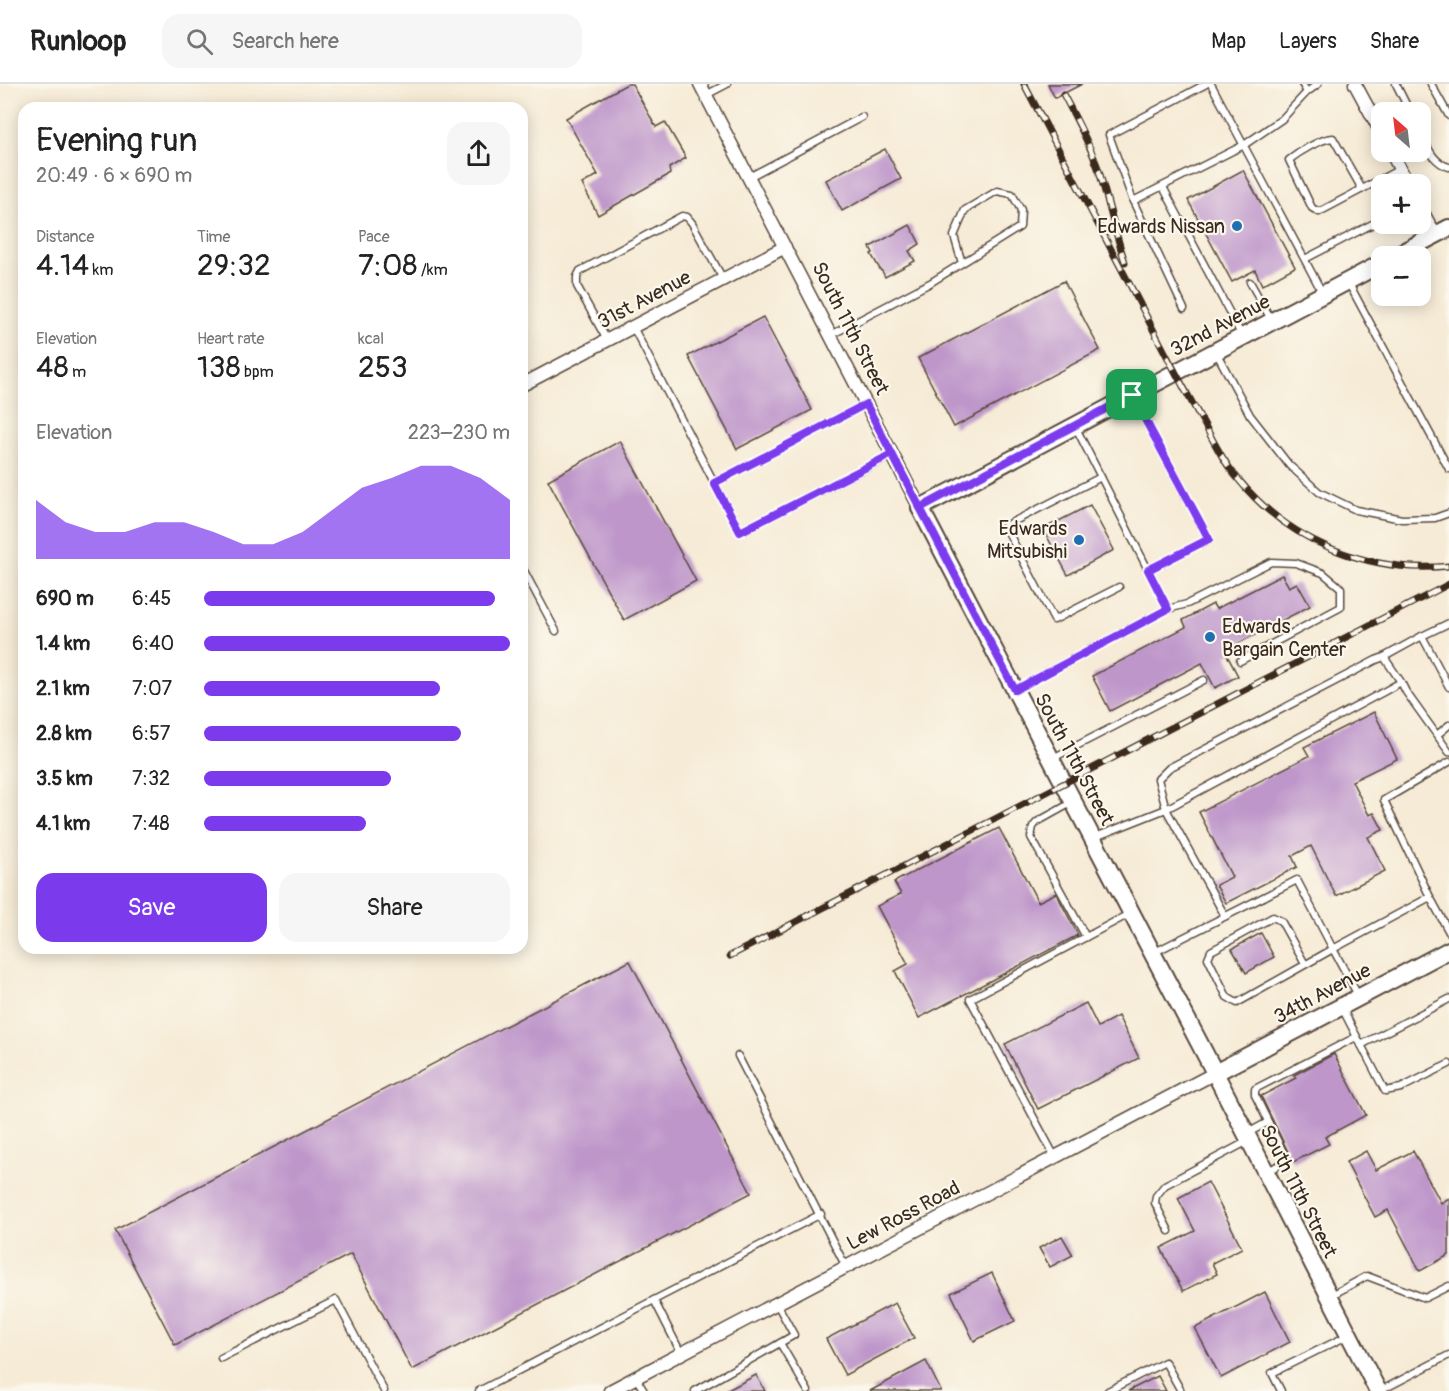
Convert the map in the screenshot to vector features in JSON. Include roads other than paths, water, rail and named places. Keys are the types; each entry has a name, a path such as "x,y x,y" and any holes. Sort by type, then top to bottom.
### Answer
{"street":[{"path":"1358,85 1371,112"},
{"name":"South 11th Street","path":"703,90 1379,1391"},
{"path":"1396,162 1403,174"},
{"path":"1414,246 1442,231 1431,219"},
{"name":"31st Avenue","path":"528,382 785,247"},
{"name":"32nd Avenue","path":"920,508 1371,269"},
{"name":"34th Avenue","path":"1215,1073 1449,950"},
{"name":"Lew Ross Road","path":"610,1391 1215,1073"}],"lane":[{"path":"703,90 727,84"},
{"path":"1184,309 1133,201 1109,135 1206,84"},
{"path":"1211,84 1323,294"},
{"path":"1302,84 1307,92"},
{"path":"1133,201 1244,145 1282,119 1307,92 1318,84"},
{"path":"1396,84 1405,102"},
{"path":"1431,84 1449,116"},
{"path":"748,177 862,117"},
{"path":"1362,189 1333,138 1326,138 1289,160 1312,208 1319,212 1400,169"},
{"path":"1431,152 1440,164 1449,167"},
{"path":"1163,187 1242,337"},
{"path":"831,335 930,283 1020,227 1021,210 1012,194 997,191 965,210 954,236 962,263"},
{"path":"607,340 577,286 579,271 682,216 687,217 692,223 723,279"},
{"path":"1305,259 1371,225"},
{"path":"1347,281 1449,469"},
{"path":"1250,282 1272,321"},
{"path":"632,327 740,532 892,454"},
{"path":"1215,351 1250,415 1289,465 1319,492 1356,510 1402,519 1435,518 1449,513"},
{"path":"1132,395 1209,539 1148,570"},
{"path":"714,483 866,404"},
{"path":"1075,426 1168,609"},
{"path":"1101,477 1005,526 1054,620 1119,587"},
{"path":"1015,690 1168,609 1187,603 1272,562 1296,563 1323,573 1341,588 1341,607 1240,661"},
{"path":"528,578 556,631"},
{"path":"1225,916 1166,809 1158,779 1169,768 1449,622"},
{"path":"1422,636 1449,687"},
{"path":"1384,657 1449,752"},
{"path":"1051,759 1204,680"},
{"path":"1092,838 1166,809 1401,682"},
{"path":"1437,735 1449,725"},
{"path":"1449,762 1384,800 1449,932"},
{"path":"1073,802 1037,822 1033,827 1031,837 1086,937"},
{"path":"1152,953 1296,880 1359,998"},
{"path":"1305,964 1281,921 1273,917 1211,951 1208,958 1227,997 1237,1003 1430,897"},
{"path":"1055,1157 970,999 1131,913"},
{"path":"1361,1045 1449,999"},
{"path":"1341,1007 1385,1091 1401,1088 1449,1064"},
{"path":"1266,1172 1284,1162 1286,1158 1255,1095 1255,1089 1356,1037"},
{"path":"738,1056 846,1267"},
{"path":"1169,1231 1155,1203 1156,1196 1165,1185 1248,1137 1268,1122"},
{"path":"479,1391 820,1214"},
{"path":"1330,1296 1367,1276 1425,1298 1449,1286"},
{"path":"221,1358 336,1300 384,1391"},
{"path":"654,1300 681,1353"},
{"path":"695,1391 794,1335 777,1304"},
{"path":"1281,1391 1272,1373 1349,1334"},
{"path":"780,1343 808,1391"},
{"path":"1379,1391 1449,1355"},
{"path":"1107,1391 1165,1362 1180,1391"},
{"path":"636,1377 644,1391"}],"railway":[{"path":"1024,84 1179,379 1220,452 1239,480 1259,502 1282,521 1307,537 1333,549 1361,559 1390,565 1449,566"},
{"path":"1063,94 1099,171 1125,262"},
{"path":"730,956 1449,584"}],"place":[{"name":"Edwards Nissan","path":"1237,226"},
{"name":"Edwards Mitsubishi","path":"1079,540"},
{"name":"Edwards Bargain Center","path":"1210,637"}]}
